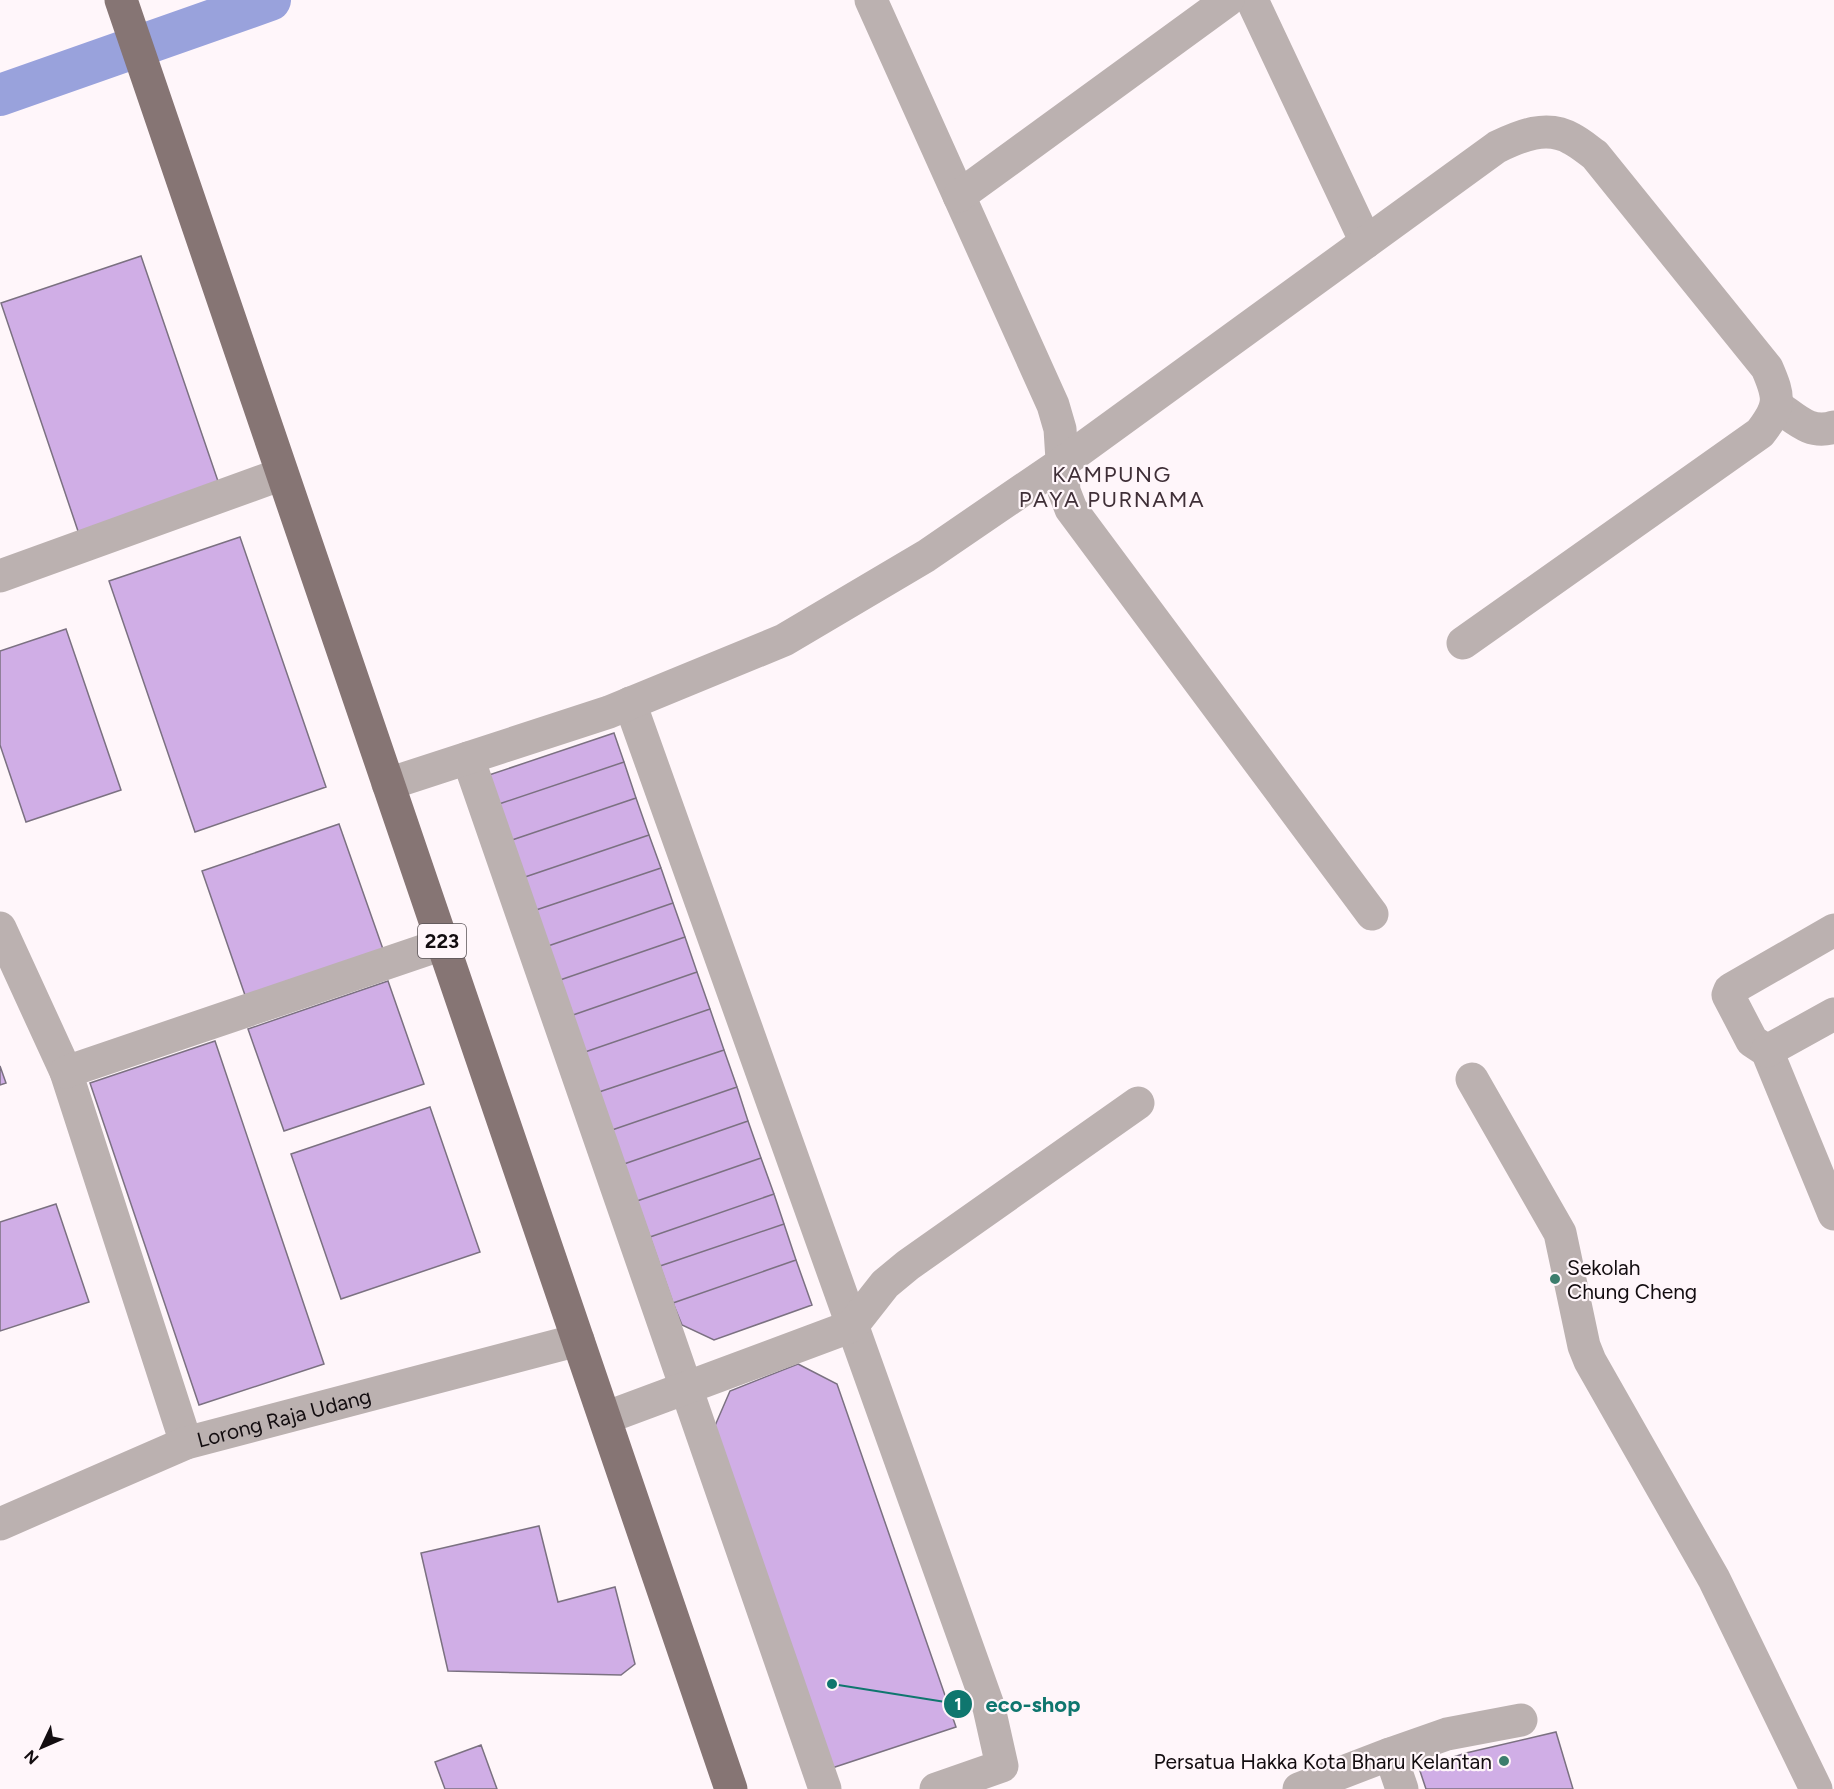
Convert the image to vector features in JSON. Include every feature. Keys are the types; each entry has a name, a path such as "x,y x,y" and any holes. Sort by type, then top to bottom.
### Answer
{"main road":[{"name":"223","path":"123,8 731,1789"}],"street":[{"path":"871,0 1053,405 1060,429 1064,490 1071,509 1371,914"},
{"path":"959,196 1228,0"},
{"path":"1252,0 1366,242"},
{"path":"388,784 609,712 784,640 926,556 1062,463 1497,147 1520,136 1545,131 1571,138 1595,155 1767,368 1776,388 1777,405 1770,421 1760,433 1463,643"},
{"path":"1777,405 1806,426 1818,430 1834,427"},
{"path":"0,576 282,474"},
{"path":"630,703 989,1708 1002,1766 936,1789"},
{"path":"468,758 825,1789"},
{"path":"0,928 66,1072 186,1443"},
{"path":"1834,930 1728,992 1728,999 1752,1041 1767,1051 1834,1214"},
{"path":"66,1072 443,944"},
{"path":"1767,1051 1834,1014"},
{"path":"1472,1079 1560,1233 1584,1346 1590,1361 1714,1580 1822,1784"},
{"path":"605,1418 852,1326 885,1284 908,1265 1138,1102"},
{"name":"Lorong Raja Udang","path":"0,1524 186,1443 578,1340"},
{"path":"1299,1789 1447,1734 1521,1720"},
{"path":"1390,1754 1402,1789"}],"building":[{"path":"141,256 220,487 79,534 1,303"},
{"path":"240,537 326,787 195,832 109,581"},
{"path":"66,629 121,790 26,822 0,745 0,651"},
{"path":"614,733 624,762 499,804 489,775"},
{"path":"624,762 636,798 512,840 499,804"},
{"path":"636,798 649,835 525,877 512,840"},
{"path":"339,824 384,952 246,998 202,871"},
{"path":"649,835 661,868 536,910 525,877"},
{"path":"661,868 673,903 548,946 536,910"},
{"path":"673,903 685,937 560,980 548,946"},
{"path":"685,937 697,972 573,1015 560,980"},
{"path":"697,972 710,1009 585,1052 573,1015"},
{"path":"388,981 424,1084 284,1131 248,1029"},
{"path":"710,1009 724,1050 599,1092 585,1052"},
{"path":"215,1041 324,1364 199,1405 90,1083"},
{"path":"724,1050 737,1087 612,1130 599,1092"},
{"path":"0,1066 6,1083 0,1085"},
{"path":"737,1087 748,1121 624,1164 612,1130"},
{"path":"430,1107 480,1252 341,1299 291,1154"},
{"path":"748,1121 761,1158 637,1201 624,1164"},
{"path":"761,1158 774,1194 650,1237 637,1201"},
{"path":"774,1194 784,1224 660,1266 650,1237"},
{"path":"56,1204 89,1302 0,1331 0,1222"},
{"path":"784,1224 796,1260 673,1303 660,1266"},
{"path":"796,1260 812,1305 714,1340 682,1325 673,1303"},
{"path":"798,1364 837,1384 956,1727 832,1768 714,1428 730,1391"},
{"path":"539,1526 558,1602 615,1587 635,1664 621,1675 448,1671 421,1553"},
{"name":"Persatua Hakka Kota Bharu Kelantan","path":"1556,1732 1573,1789 1426,1789 1419,1768 1466,1753"},
{"path":"481,1745 497,1789 445,1789 435,1762"}],"waterway":[{"path":"0,95 270,0"}],"place":[{"name":"Sekolah Chung Cheng","path":"1555,1279"},
{"name":"eco-shop","path":"832,1684"},
{"name":"Persatua Hakka Kota Bharu Kelantan","path":"1504,1761"}],"district":[{"name":"KAMPUNG PAYA PURNAMA","path":"1112,486"}]}
